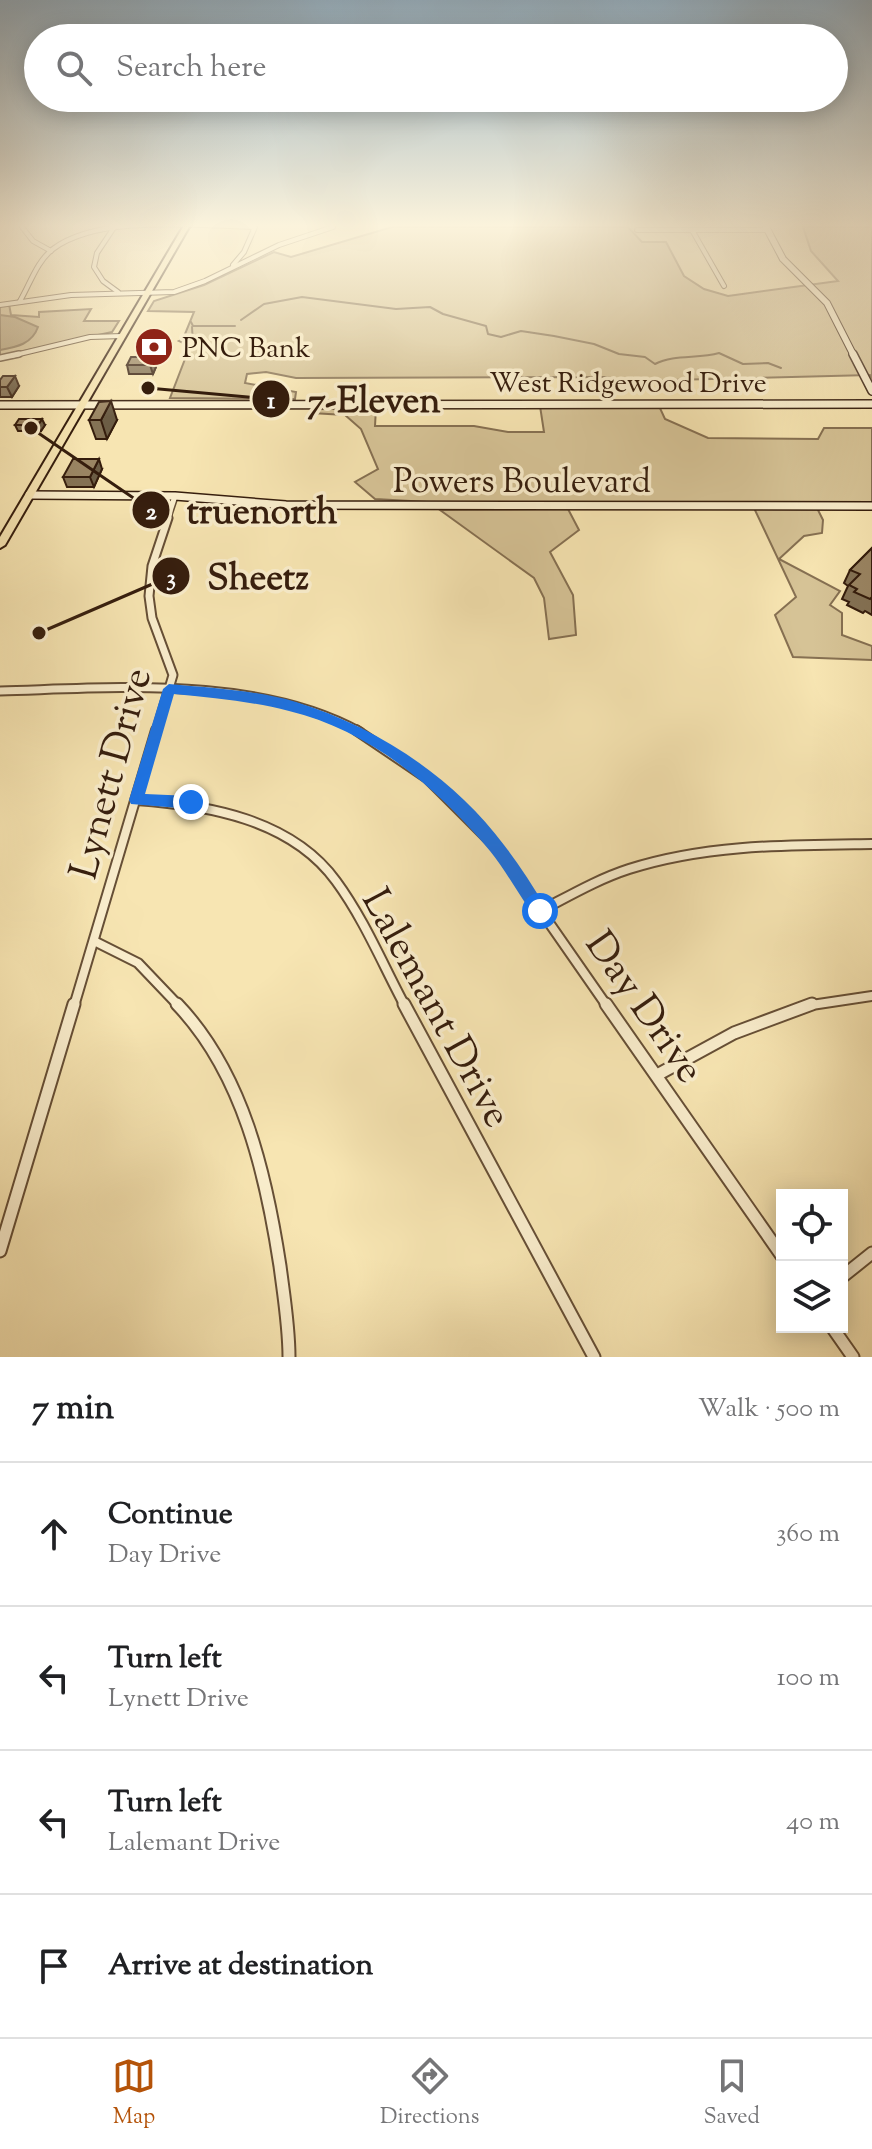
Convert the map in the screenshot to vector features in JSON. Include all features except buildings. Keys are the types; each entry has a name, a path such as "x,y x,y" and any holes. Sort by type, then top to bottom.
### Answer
{"main road":[{"path":"0,545 148,290"}],"street":[{"path":"20,301 27,290"},
{"path":"116,290 120,293"},
{"path":"141,302 177,290"},
{"path":"817,290 832,310 856,366 872,391"},
{"path":"0,305 120,293 169,293"},
{"path":"0,358 90,337 122,336"},
{"name":"West Ridgewood Drive","path":"0,405 872,404"},
{"name":"Powers Boulevard","path":"29,495 175,496 286,505 872,506"},
{"name":"Lynett Drive","path":"0,1251 173,675 170,655 151,614 150,576 175,496"},
{"name":"Day Drive","path":"0,691 169,689 233,694 293,706 349,727 399,756 457,803 497,848 776,1247"},
{"name":"Lalemant Drive","path":"136,800 191,802 234,813 300,848 332,876 354,911 594,1357"},
{"path":"540,911 625,870 670,857 718,848 764,845 872,844"},
{"path":"94,941 138,963 200,1028 243,1111 270,1200 289,1332 289,1357"},
{"path":"657,1075 747,1025 789,1009 840,997 872,996"},
{"path":"848,1272 872,1253"},
{"path":"836,1333 853,1357"}],"shaded area":[{"path":"187,290 709,290 728,296 770,290 872,290 872,378 870,375 628,381 605,377 296,378 266,372 247,374 245,383 296,392 295,399 170,398 190,346 179,341 183,339 194,312 148,311 154,301"},
{"path":"9,304 11,315 39,317 39,312 91,309 84,321 119,321 112,332 0,356 0,306"},
{"path":"0,315 15,317 38,327 28,341 0,350"},
{"path":"540,406 659,406 665,419 708,438 818,439 824,428 872,428 872,502 446,503 375,499 355,482 378,469 361,429 345,415 312,413 312,408 376,408 375,426 474,426 508,432 544,432"},
{"path":"754,508 817,508 823,520 822,533 804,536 779,559 840,591 830,605 842,613 842,635 872,646 872,660 793,657 775,615 796,597"},
{"path":"568,509 579,530 550,552 573,595 576,635 549,639 544,598 534,578 440,510"}],"waterway":[{"path":"241,320 264,304 302,297 396,309 430,307 443,314 486,326 488,334 501,337 521,331 554,336 594,344 619,354 645,357 655,364 719,353 743,364 768,363 781,368"},
{"path":"191,322 193,326 235,326"},
{"path":"192,327 193,344 198,348"}],"place":[{"name":"PNC Bank","path":"154,347"},
{"name":"7-Eleven","path":"148,388"},
{"name":"truenorth","path":"31,428"},
{"name":"Sheetz","path":"39,633"}],"route":[{"path":"191,802 136,800 169,689 233,694 293,706 349,727 399,756 457,803 497,848 540,911"}]}
